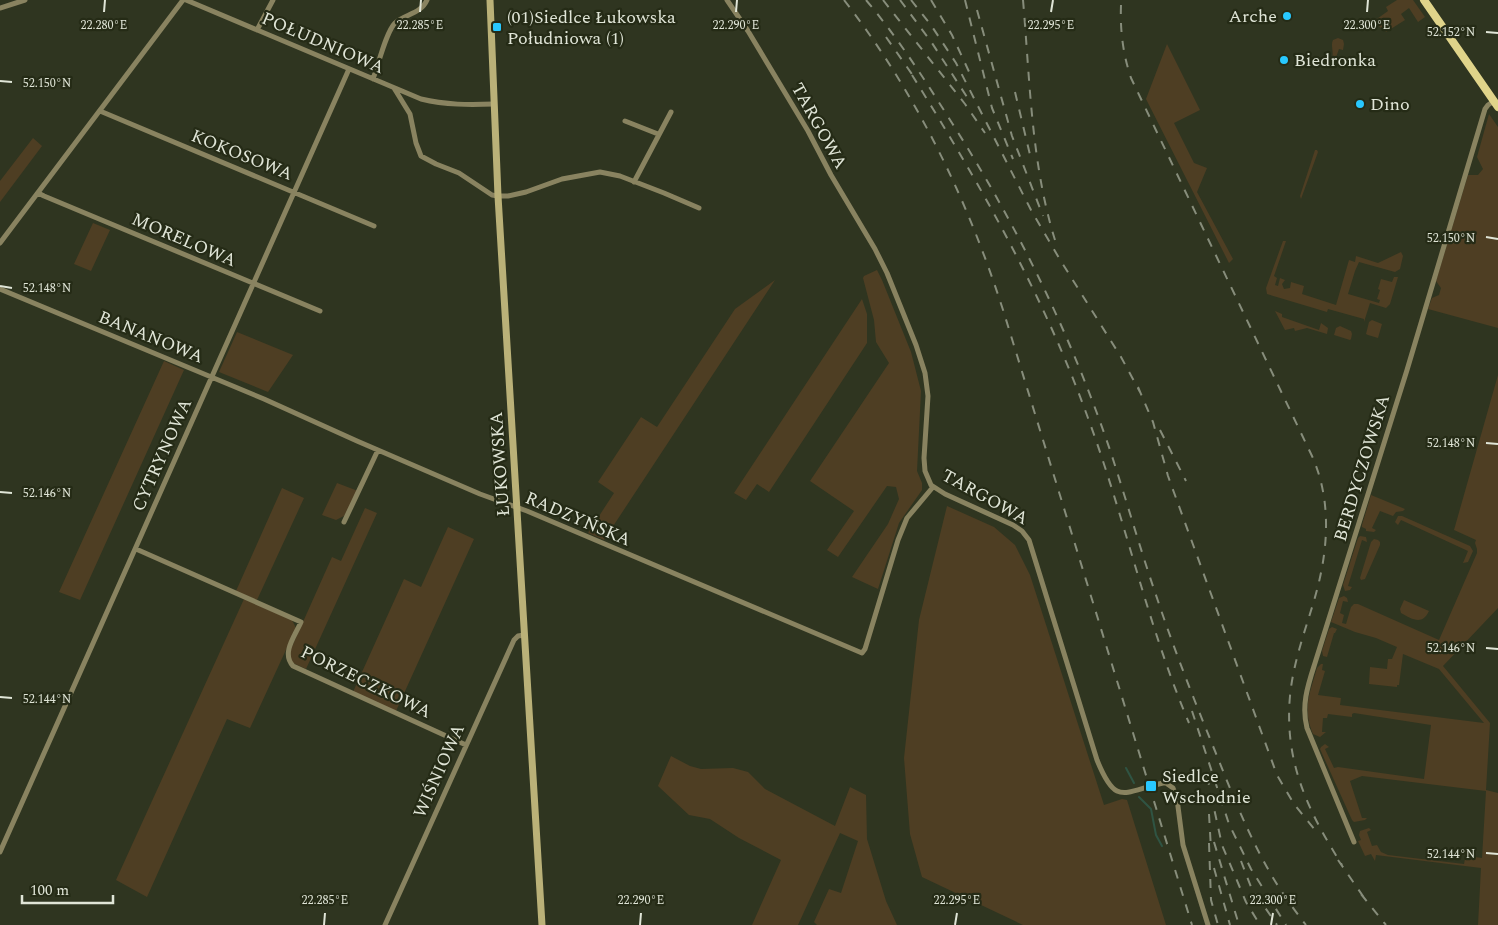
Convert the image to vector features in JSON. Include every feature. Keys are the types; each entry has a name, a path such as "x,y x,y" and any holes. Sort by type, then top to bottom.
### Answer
{"main road":[{"name":"ŁUKOWSKA","path":"490,0 498,196 542,925"},
{"path":"1424,0 1496,104"}],"street":[{"path":"0,8 25,0"},
{"path":"0,243 184,0"},
{"name":"POŁUDNIOWA","path":"184,0 421,100 446,104 494,104"},
{"path":"257,30 273,0"},
{"path":"373,79 394,24 418,11 427,0"},
{"name":"TARGOWA","path":"727,0 748,31 808,131 887,273 916,345 925,373 928,396 924,458 927,478 933,487 1013,525 1022,531 1029,540 1103,775 1111,788 1124,793 1163,783 1173,788 1177,798 1183,844 1208,925"},
{"name":"CYTRYNOWA","path":"0,852 349,69"},
{"name":"POŁUDNIOWA","path":"394,88 410,114 416,143 421,156 459,173 486,192 498,196"},
{"name":"BERDYCZOWSKA","path":"1354,842 1307,728 1304,704 1485,109 1488,105 1496,104"},
{"name":"KOKOSOWA","path":"100,111 374,226"},
{"path":"634,182 671,112"},
{"path":"625,121 658,134"},
{"path":"498,196 526,192 562,179 594,173 612,174 700,208"},
{"name":"MORELOWA","path":"38,193 320,311"},
{"name":"BANANOWA","path":"0,289 264,399"},
{"name":"RADZYŃSKA","path":"264,399 480,494 518,508 862,653 866,649 898,540 907,518 933,487"},
{"path":"344,522 378,450"},
{"name":"PORZECZKOWA","path":"136,548 301,622 288,651 288,661 293,666 466,745"},
{"name":"WIŚNIOWA","path":"385,925 514,640 518,636 524,635"}],"shaded area":[{"path":"1397,0 1413,0 1425,17 1418,22 1409,8 1401,14 1405,20 1386,32 1383,27 1381,28 1374,21 1388,11 1386,7"},
{"path":"1338,38 1343,40 1344,44 1343,50 1339,49 1334,63 1331,62 1333,55 1332,42"},
{"path":"1167,44 1200,110 1174,123 1194,163 1207,168 1197,192 1233,259 1229,263 1146,99"},
{"path":"1489,114 1498,127 1498,328 1428,309 1432,298 1439,295 1441,288 1436,281 1468,175 1478,175 1483,169 1477,157"},
{"path":"33,138 42,146 0,202 0,181"},
{"path":"1315,150 1318,152 1301,199 1300,196"},
{"path":"93,223 110,230 91,271 74,264"},
{"path":"1283,241 1286,241 1274,276 1277,278 1275,285 1278,286 1280,278 1285,280 1282,284 1284,289 1290,288 1291,282 1304,286 1302,294 1336,305 1349,260 1355,262 1356,256 1378,263 1401,252 1403,256 1400,269 1395,272 1359,262 1348,294 1379,303 1380,300 1377,299 1381,279 1392,282 1394,277 1398,277 1390,304 1386,308 1370,303 1364,322 1364,319 1328,309 1327,312 1267,294 1266,288"},
{"path":"877,270 911,352 921,391 917,471 922,483 922,490 899,523 878,589 852,577 888,524 899,499 896,487 887,486 838,557 827,550 854,511 810,481 889,363 876,342 874,320 863,278"},
{"path":"775,280 604,540 588,533 614,493 598,482 641,417 657,427 735,309"},
{"path":"862,299 867,314 867,343 769,492 757,484 746,500 734,493"},
{"path":"1275,311 1282,314 1282,317 1319,330 1321,323 1328,328 1327,334 1307,328 1295,331 1294,328 1285,330"},
{"path":"1372,320 1382,324 1378,338 1366,334 1369,322"},
{"path":"1340,326 1351,331 1350,340 1334,335 1336,328"},
{"path":"237,332 293,355 268,392 219,372"},
{"path":"164,361 184,370 80,600 59,592"},
{"path":"1498,375 1498,608 1443,666 1490,723 1486,790 1498,793 1498,925 1478,925 1481,868 1376,855 1375,861 1371,854 1365,856 1358,841 1361,840 1360,831 1369,828 1371,830 1367,832 1372,846 1377,845 1381,852 1388,855 1464,864 1468,856 1482,858 1486,791 1362,776 1350,781 1362,818 1367,818 1354,822 1320,749 1321,747 1325,744 1329,747 1325,749 1334,768 1424,779 1431,725 1354,713 1352,717 1328,714 1327,718 1323,718 1322,732 1326,732 1320,737 1313,734 1310,725 1308,701 1317,668 1323,664 1322,670 1325,671 1318,695 1341,698 1340,705 1484,723 1439,669 1403,654 1399,685 1397,687 1369,684 1370,667 1387,669 1388,659 1392,659 1397,647 1331,622 1339,598 1344,596 1348,602 1343,601 1340,613 1344,615 1342,623 1346,624 1351,607 1354,604 1358,604 1439,640 1477,553 1476,540 1454,530"},
{"path":"337,483 358,491 344,516 336,520 322,515"},
{"path":"282,488 304,498 257,600 236,591"},
{"path":"1371,495 1405,509 1396,512 1393,516 1380,511 1372,528 1376,530 1374,532 1366,531 1362,527"},
{"path":"947,506 994,527 1015,545 1030,575 1104,805 1122,799 1127,800 1166,925 1023,925 922,877 910,834 904,758 919,620"},
{"path":"365,508 377,513 306,669 290,660 290,651 332,557 341,561"},
{"path":"1398,516 1402,516 1470,546 1473,551 1468,562 1463,563 1468,551 1401,520 1398,525 1395,522"},
{"path":"448,527 474,539 396,711 353,692 404,579 421,587"},
{"path":"1360,536 1366,537 1367,542 1362,540 1348,586 1352,587 1350,590 1345,591 1343,585"},
{"path":"1374,539 1380,542 1380,545 1365,579 1361,580 1371,542"},
{"path":"244,599 292,620 296,628 250,728 227,719 147,897 116,880"},
{"path":"1404,600 1429,611 1420,620 1409,617 1401,613 1400,609"},
{"path":"1332,627 1337,629 1327,657 1323,656 1322,651 1329,629"},
{"path":"671,756 690,766 701,769 733,768 748,772 765,789 835,826 850,787 866,795 867,839 886,901 897,925 817,925 814,922 829,889 841,893 858,841 840,833 798,925 752,925 781,860 739,838 710,819 689,815 658,786"}],"waterway":[{"path":"1126,768 1134,783"},
{"path":"1139,797 1151,809 1156,835 1162,846"}],"railway":[{"path":"844,0 895,73 938,149 957,189 990,271 1192,925"},
{"path":"866,0 900,44 952,123 999,202 1042,284 1096,410 1171,639 1233,796 1268,869 1306,925"},
{"path":"883,0 965,104 985,133"},
{"path":"900,0 932,43 967,97"},
{"path":"911,0 931,25 956,63 1031,210 1121,357 1140,392"},
{"path":"931,0 952,35 971,76"},
{"path":"965,0 992,108 1013,159"},
{"path":"1023,0 1036,151 1047,211 1055,240"},
{"path":"1121,5 1123,42 1131,78 1319,474 1326,511 1325,548 1318,586 1294,672 1289,720 1291,743 1301,785 1319,825 1342,865"},
{"path":"977,10 1012,136 1043,216"},
{"path":"886,37 916,80"},
{"path":"912,75 986,199 1052,328 1088,418 1148,609 1174,686 1189,723"},
{"path":"1015,92 1031,159"},
{"path":"1138,387 1153,422 1168,476 1277,775 1294,804 1315,830"},
{"path":"1160,430 1186,481"},
{"path":"1192,711 1229,824 1251,869 1286,925"},
{"path":"1207,776 1222,845 1246,902 1260,925"},
{"path":"1209,814 1211,849"},
{"path":"1214,842 1239,925"},
{"path":"1209,843 1211,900 1218,925"},
{"path":"1338,860 1365,899"},
{"path":"1241,861 1251,887 1277,925"},
{"path":"1214,868 1230,925"},
{"path":"1361,894 1386,925"}],"place":[{"name":"Arche","path":"1287,16"},
{"name":"(01)Siedlce Łukowska Południowa (1)","path":"497,27"},
{"name":"Biedronka","path":"1284,60"},
{"name":"Dino","path":"1360,104"},
{"name":"Siedlce Wschodnie","path":"1151,786"}]}
